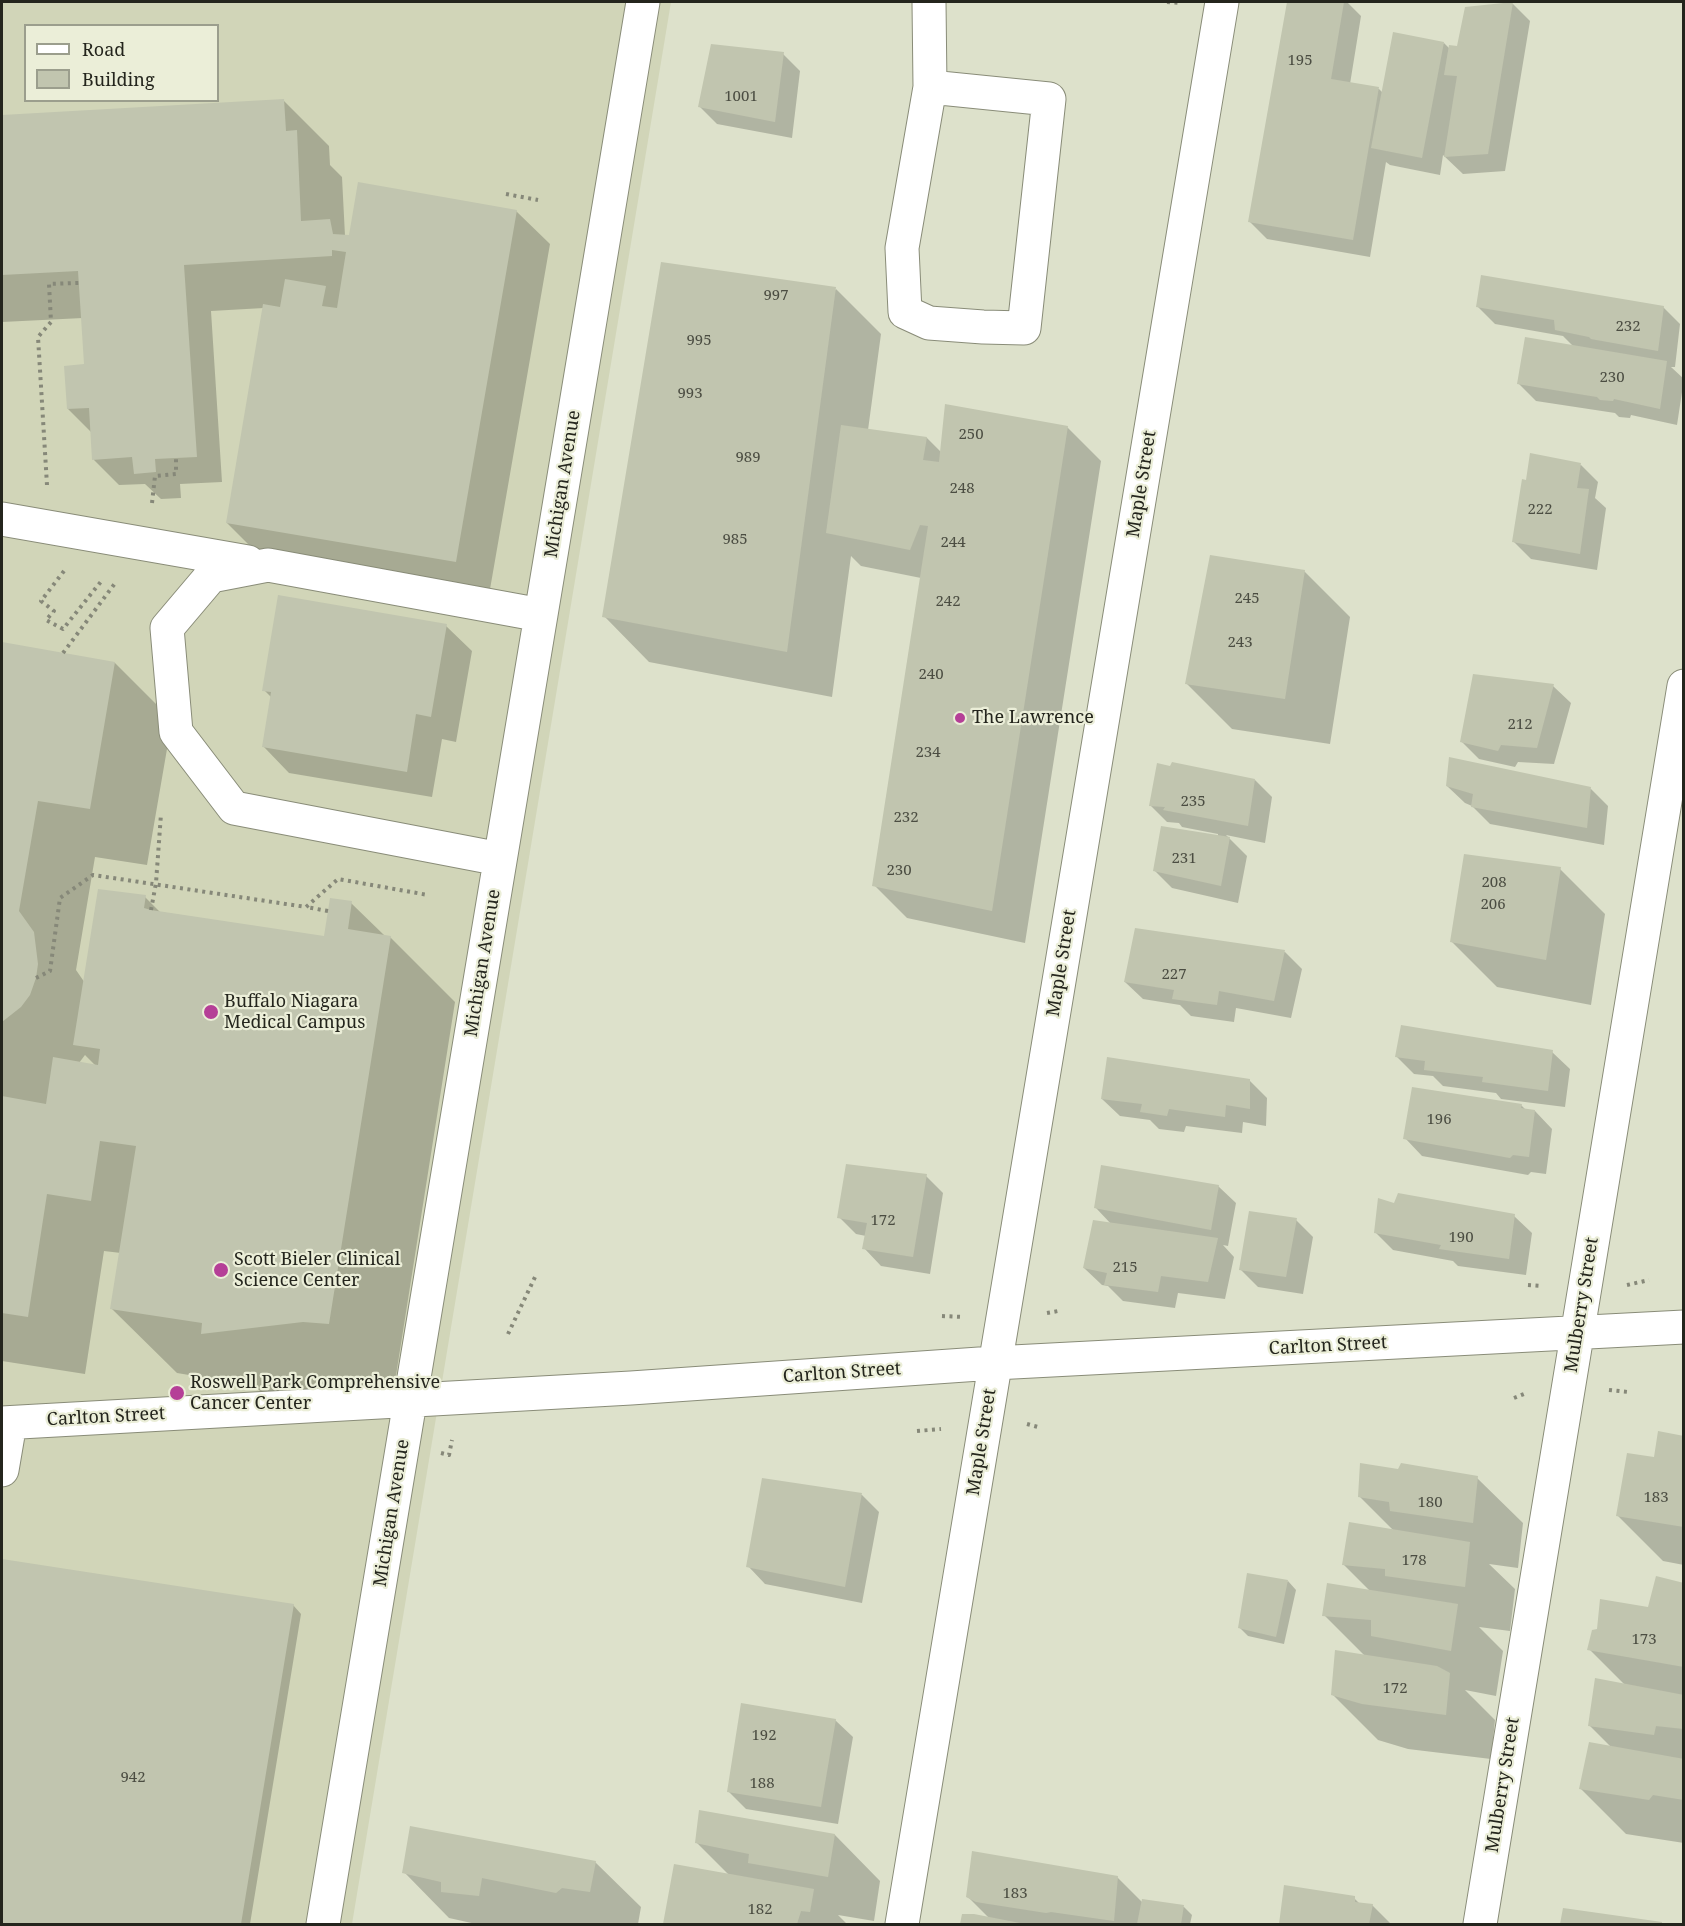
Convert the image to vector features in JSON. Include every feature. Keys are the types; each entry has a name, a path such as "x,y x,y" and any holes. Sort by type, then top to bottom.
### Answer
{"street":[{"name":"Michigan Avenue","path":"324,1924 643,2"},
{"path":"929,2 930,87 902,248 905,312 929,323 1024,327 1049,99 930,87"},
{"name":"Maple Street","path":"902,1924 1222,2"},
{"path":"2,519 541,615"},
{"path":"268,565 211,576 167,628 176,732 234,808 500,859"},
{"name":"Mulberry Street","path":"1480,1924 1683,686"},
{"name":"Carlton Street","path":"6,1423 609,1389 994,1363 1683,1327"},
{"path":"2,1470 6,1423"}],"path":[{"path":"1167,2 1180,3"},
{"path":"506,194 538,200"},
{"path":"47,489 38,337 51,322 49,284 79,284"},
{"path":"152,508 154,476 176,474 176,458"},
{"path":"63,653 117,583 106,576 63,629 46,620 54,611 41,602 69,566"},
{"path":"151,910 156,883 161,814"},
{"path":"36,978 50,971 60,898 93,875 328,911"},
{"path":"306,907 338,879 428,895"},
{"path":"508,1334 535,1277"},
{"path":"1626,1285 1649,1280"},
{"path":"942,1316 967,1318"},
{"path":"1608,1389 1628,1392"},
{"path":"1514,1398 1528,1393"},
{"path":"917,1431 941,1429"}],"shaded area":[{"name":"Buffalo Niagara Medical Campus","path":"2,2 671,2 352,1924 2,1924"}],"building":[{"path":"1287,2 1344,2 1331,79 1379,87 1353,240 1248,222"},
{"path":"1513,2 1488,154 1444,157 1457,76 1444,75 1449,45 1457,46 1465,7"},
{"path":"1393,32 1444,42 1422,158 1371,148"},
{"path":"711,44 784,52 775,122 698,107"},
{"path":"284,99 286,131 297,130 301,221 330,219 333,234 349,235 358,182 517,210 456,562 226,523 263,304 280,307 285,279 326,286 322,306 337,308 346,252 332,250 332,256 184,265 197,457 155,459 156,472 134,474 132,457 92,460 89,408 67,409 64,366 84,364 78,271 2,275 2,115"},
{"path":"661,262 836,287 787,652 602,617"},
{"path":"1481,275 1664,306 1658,351 1555,330 1554,320 1476,307"},
{"path":"1525,337 1667,361 1660,409 1614,399 1613,401 1600,400 1597,397 1517,384"},
{"name":"The Lawrence","path":"945,404 1068,426 992,911 872,886 928,526 920,525 910,550 826,533 841,425 927,437 923,460 939,462"},
{"path":"1530,453 1581,463 1577,488 1589,489 1580,554 1512,542 1522,479 1526,480"},
{"path":"1210,555 1305,570 1285,699 1185,684"},
{"path":"278,595 447,624 431,717 416,714 407,772 262,747 271,692 262,691"},
{"path":"2,642 115,662 90,809 38,801 19,911 34,932 38,964 36,978 30,995 21,1007 2,1022"},
{"path":"1473,674 1554,684 1537,748 1501,745 1498,751 1460,742"},
{"path":"1449,757 1591,787 1587,828 1471,807 1473,794 1446,786"},
{"path":"1172,762 1255,779 1248,826 1163,810 1165,807 1149,806 1157,763 1170,766"},
{"path":"1161,826 1230,837 1221,886 1153,871"},
{"path":"1464,854 1561,867 1546,960 1450,942"},
{"path":"98,889 146,895 144,908 151,910 324,936 330,898 352,901 348,929 391,936 329,1324 303,1322 201,1334 202,1323 110,1309 136,1146 100,1141 91,1201 47,1194 28,1317 2,1313 2,1096 46,1104 53,1057 98,1065 100,1049 73,1045"},
{"path":"1135,928 1285,950 1274,1001 1219,991 1217,1005 1172,999 1174,990 1124,982"},
{"path":"1401,1025 1553,1050 1548,1091 1482,1082 1483,1077 1424,1070 1425,1061 1395,1057"},
{"path":"1107,1057 1250,1079 1250,1109 1226,1105 1225,1117 1169,1109 1167,1116 1140,1112 1142,1104 1101,1099"},
{"path":"1412,1087 1522,1104 1521,1108 1535,1110 1529,1157 1513,1155 1510,1158 1403,1139"},
{"path":"846,1164 927,1174 913,1257 862,1249 867,1223 837,1218"},
{"path":"1101,1165 1219,1185 1211,1230 1094,1208"},
{"path":"1398,1193 1515,1214 1509,1259 1439,1249 1441,1245 1374,1233 1378,1198 1394,1203"},
{"path":"1249,1211 1297,1218 1286,1277 1239,1270"},
{"path":"1093,1220 1218,1238 1208,1282 1161,1276 1158,1292 1104,1285 1107,1273 1083,1268"},
{"path":"1658,1431 1684,1436 1684,1527 1616,1516 1627,1453 1654,1457"},
{"path":"1360,1463 1398,1469 1401,1463 1478,1476 1473,1523 1390,1511 1389,1502 1358,1497"},
{"path":"762,1478 862,1493 845,1587 746,1567"},
{"path":"1349,1522 1470,1542 1465,1587 1385,1576 1385,1569 1342,1565"},
{"path":"2,1559 294,1604 241,1924 2,1924"},
{"path":"1247,1573 1288,1580 1276,1637 1238,1628"},
{"path":"1656,1576 1684,1583 1684,1667 1587,1650 1592,1630 1597,1629 1600,1599 1648,1607"},
{"path":"1327,1583 1458,1604 1451,1651 1371,1636 1371,1620 1322,1616"},
{"path":"1335,1650 1437,1666 1450,1673 1446,1715 1362,1704 1331,1695"},
{"path":"1595,1678 1684,1695 1684,1729 1656,1726 1654,1735 1588,1726"},
{"path":"741,1703 836,1719 821,1807 727,1792"},
{"path":"1589,1742 1684,1759 1684,1800 1653,1795 1649,1800 1579,1789"},
{"path":"699,1810 835,1834 828,1877 748,1863 749,1854 695,1843"},
{"path":"410,1826 596,1861 590,1892 562,1888 556,1893 482,1878 479,1896 441,1892 441,1882 402,1873"},
{"path":"972,1851 1118,1876 1114,1921 976,1902 966,1897"},
{"path":"674,1864 814,1889 810,1912 801,1911 797,1924 663,1924"},
{"path":"1284,1885 1355,1896 1355,1902 1373,1904 1369,1924 1279,1924"},
{"path":"1142,1899 1184,1905 1181,1924 1137,1924"},
{"path":"1563,1908 1662,1922 1662,1924 1560,1924"},
{"path":"962,1914 974,1914 1025,1924 960,1924"}],"place":[{"name":"The Lawrence","path":"960,718"},
{"name":"Buffalo Niagara Medical Campus","path":"211,1012"},
{"name":"Scott Bieler Clinical Science Center","path":"221,1270"},
{"name":"Roswell Park Comprehensive Cancer Center","path":"177,1393"}]}
